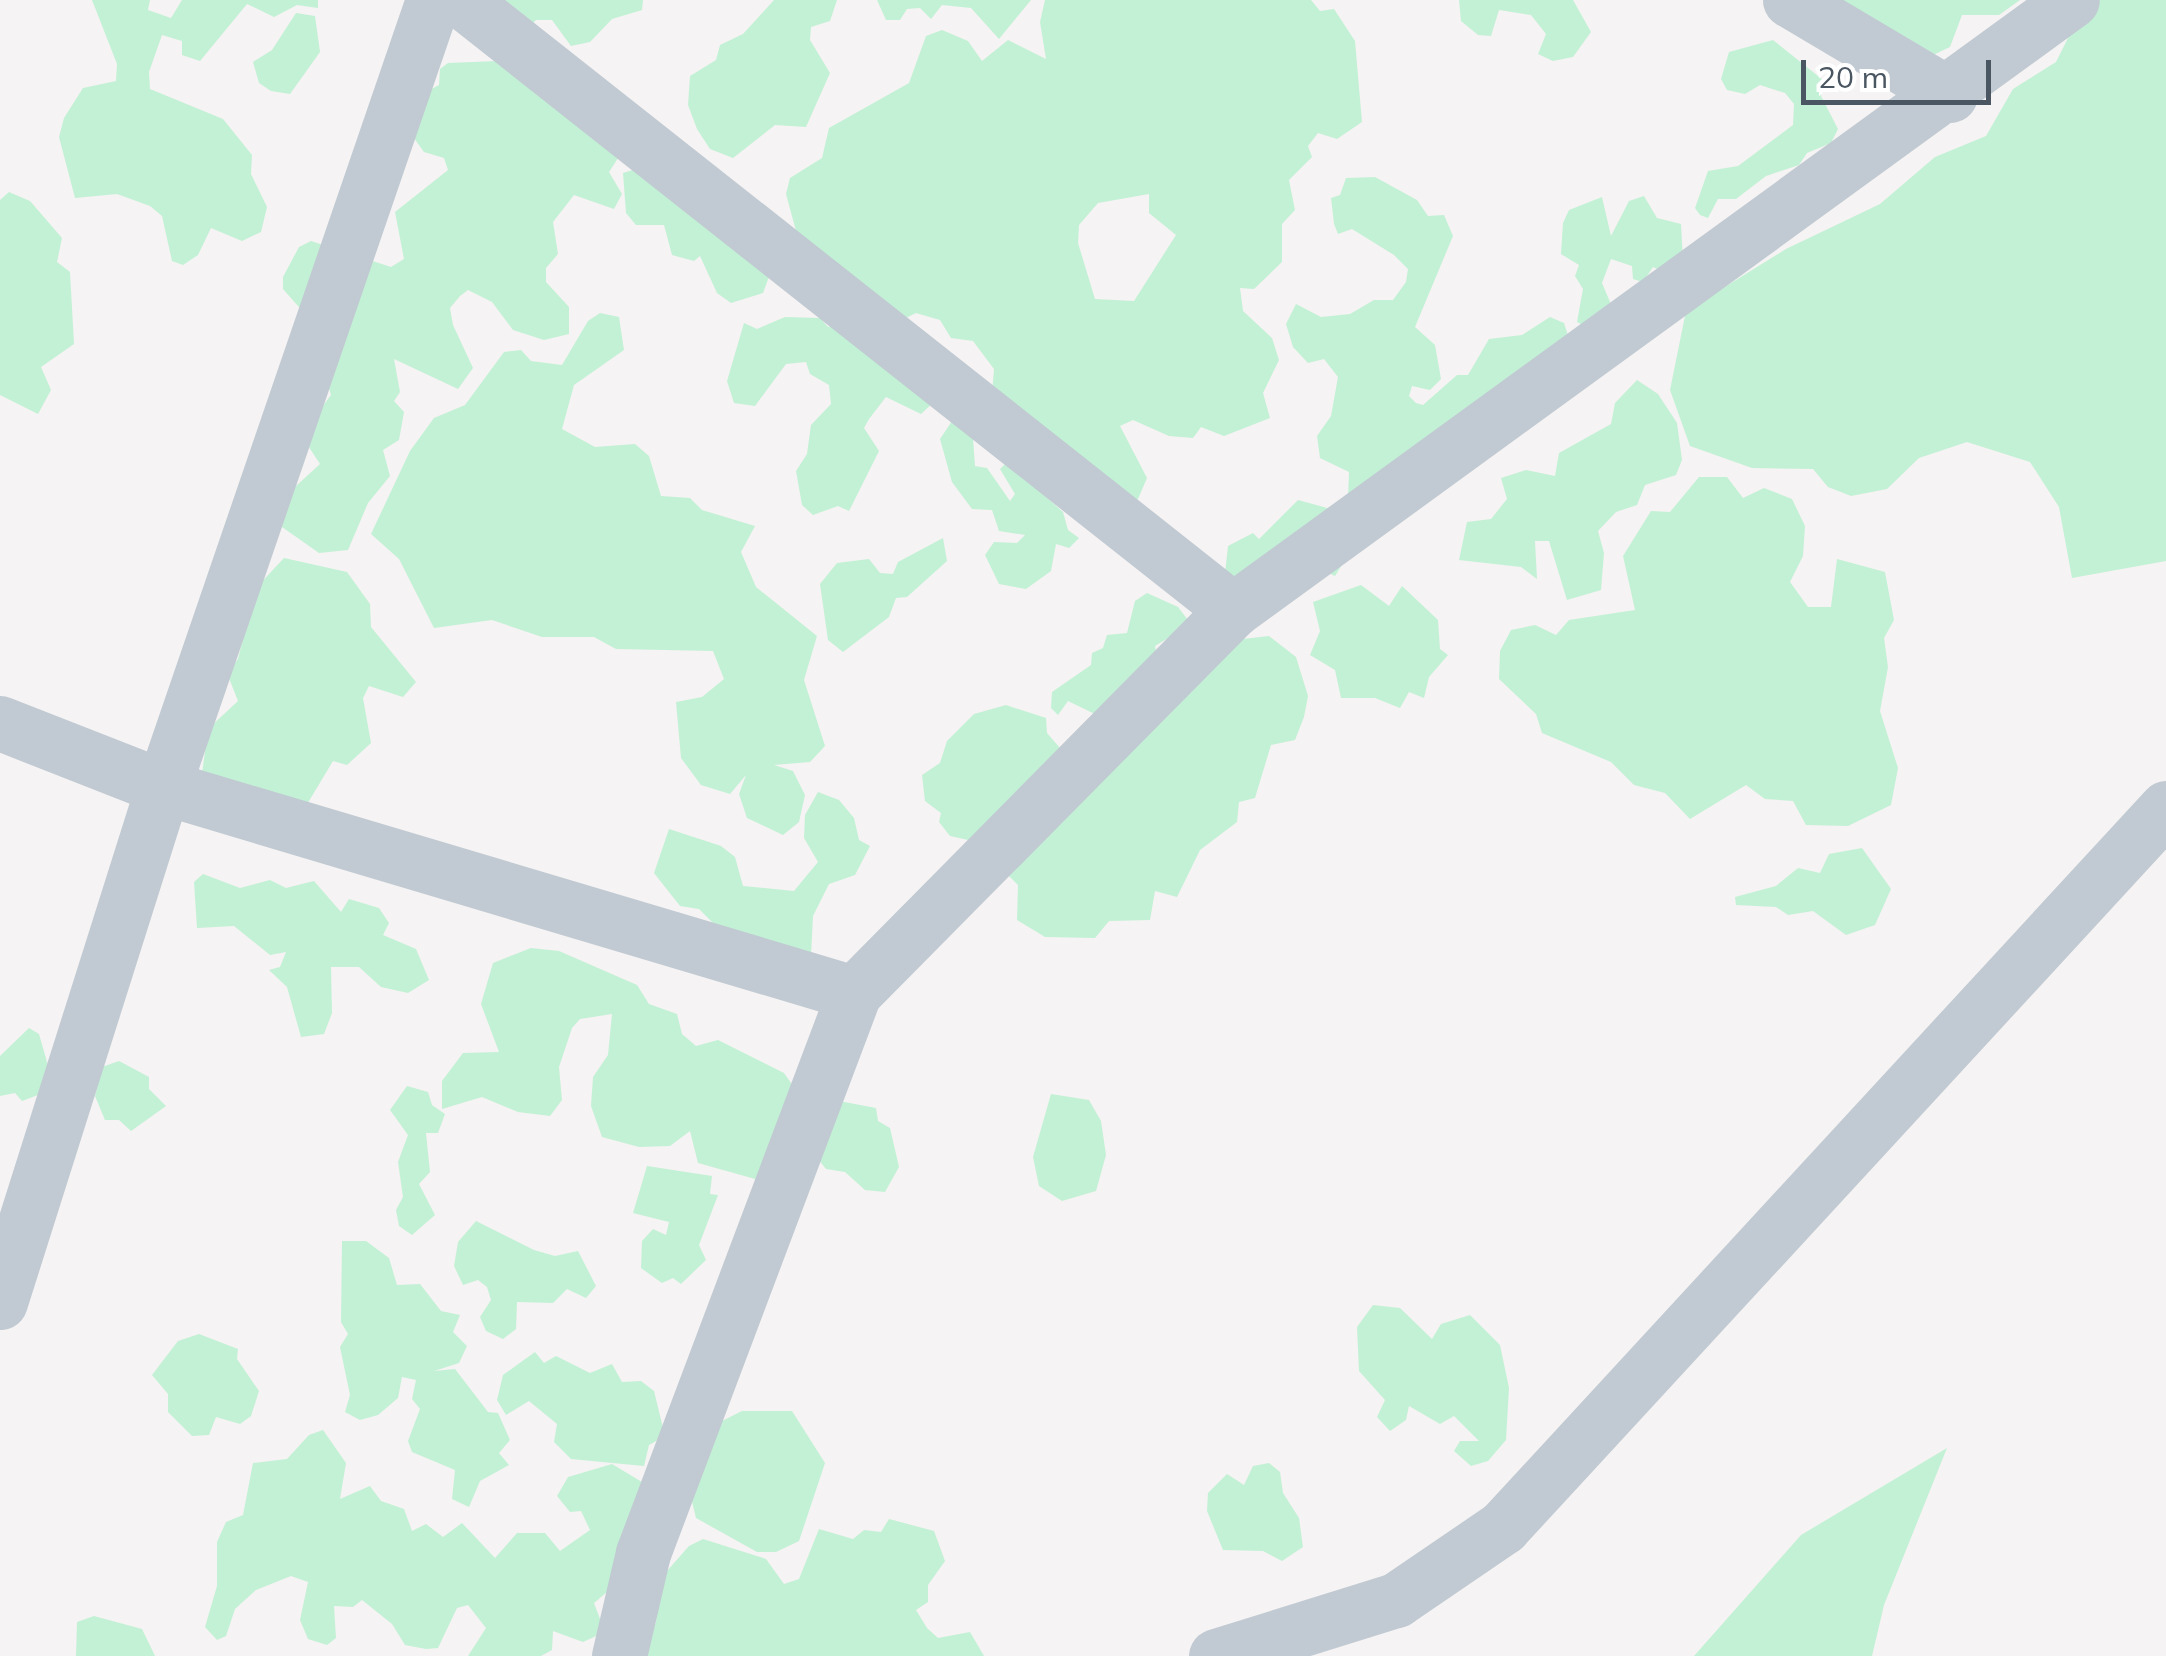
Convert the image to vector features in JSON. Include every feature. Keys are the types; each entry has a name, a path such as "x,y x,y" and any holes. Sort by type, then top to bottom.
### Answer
{"street":[{"path":"0,1302 163,787 433,0"},
{"path":"461,0 1233,610"},
{"path":"1790,0 1950,95"},
{"path":"619,1656 643,1553 854,994 1233,610 1950,95 2072,0"},
{"path":"0,722 163,787 854,994"},
{"path":"1216,1656 1396,1600 1503,1527 2166,808"}],"green space":[{"path":"92,0 150,0 148,10 171,18 182,0 318,0 318,8 297,5 274,17 247,4 200,61 182,55 182,41 162,35 149,72 150,89 223,119 252,155 251,174 267,207 261,232 242,241 211,228 198,255 183,265 172,261 162,216 150,206 117,194 75,198 59,137 64,118 83,88 116,81 117,64"},
{"path":"499,0 643,0 642,10 612,19 590,42 571,46 552,20 536,20 527,29"},
{"path":"774,0 837,0 830,21 811,27 810,40 830,73 806,127 775,125 733,158 710,149 697,129 688,105 690,76 716,60 720,45 743,34"},
{"path":"877,0 1031,0 999,39 971,8 942,5 931,19 920,8 907,9 900,20 886,20"},
{"path":"1045,0 1311,0 1320,11 1334,9 1355,41 1362,122 1337,139 1318,133 1308,146 1312,157 1289,180 1295,210 1282,224 1282,262 1254,289 1240,288 1243,311 1272,338 1279,360 1263,393 1270,418 1224,436 1201,427 1193,438 1169,436 1133,420 1120,426 1147,478 1132,513 991,407 994,369 973,341 951,338 940,320 916,313 904,319 799,242 786,194 790,178 822,158 829,128 909,83 926,36 942,30 968,41 982,61 1008,40 1046,59 1040,22","holes":["1149,194 1149,213 1176,235 1134,301 1095,299 1078,243 1079,225 1098,203"]},
{"path":"1459,0 1573,0 1591,32 1573,57 1553,61 1538,54 1546,34 1531,15 1499,10 1491,36 1478,35 1461,21"},
{"path":"1822,0 2020,0 1999,15 1962,15 1950,47 1933,55"},
{"path":"2094,0 2166,0 2166,561 2072,578 2059,507 2030,462 1967,442 1919,458 1887,489 1851,496 1828,487 1813,469 1752,468 1690,446 1670,390 1686,311 1786,249 1880,204 1935,157 1986,136 2013,89 2056,62 2085,4"},
{"path":"296,13 315,16 320,52 290,94 271,91 259,83 253,62 272,50"},
{"path":"1773,40 1823,80 1821,96 1838,129 1831,143 1807,153 1799,165 1766,176 1736,199 1718,199 1708,218 1700,215 1695,208 1708,171 1738,166 1793,125 1794,104 1785,93 1760,85 1745,94 1727,90 1721,79 1729,52"},
{"path":"520,60 620,155 609,172 622,194 614,209 574,195 553,222 558,254 546,268 546,282 569,307 569,334 544,340 513,330 492,302 468,290 460,296 450,308 453,325 473,368 458,389 394,359 400,392 394,401 404,412 399,440 383,450 390,476 368,503 348,550 319,553 282,527 283,498 320,464 301,435 331,395 306,315 283,289 283,277 299,247 311,241 391,267 404,259 395,212 448,170 444,158 424,152 411,134 422,94 439,85 440,69 448,63"},
{"path":"636,169 770,274 763,293 731,303 717,293 700,256 694,261 672,255 664,225 636,225 626,213 623,173"},
{"path":"1375,177 1417,200 1428,216 1444,215 1453,236 1415,327 1435,345 1441,379 1430,390 1412,386 1409,396 1416,403 1423,405 1457,375 1468,375 1489,339 1522,335 1550,317 1564,323 1572,348 1348,497 1349,472 1320,458 1317,436 1331,416 1338,377 1324,359 1308,363 1293,347 1286,324 1296,304 1321,317 1350,314 1374,300 1393,300 1406,282 1408,269 1394,255 1352,229 1338,234 1334,224 1331,198 1340,195 1346,178"},
{"path":"9,192 30,201 62,238 57,262 70,272 74,344 41,367 51,390 38,414 0,395 0,200"},
{"path":"1644,196 1657,218 1681,224 1683,260 1664,272 1653,267 1643,282 1633,279 1632,266 1611,259 1602,283 1613,309 1593,330 1577,322 1583,289 1575,276 1579,265 1561,254 1563,223 1569,210 1602,197 1611,236 1629,201"},
{"path":"600,313 619,317 624,350 574,385 562,429 595,447 635,444 649,456 661,496 690,498 702,510 755,526 741,552 756,587 817,636 804,680 825,746 810,762 774,765 793,771 805,795 799,822 783,835 747,818 739,794 746,775 730,794 701,785 681,758 676,702 702,697 724,679 713,651 616,649 594,637 542,637 492,620 434,628 399,559 371,534 410,451 434,418 465,405 504,352 521,350 531,361 562,365 588,321"},
{"path":"785,317 820,318 828,327 847,321 935,401 921,414 886,397 864,428 879,451 849,511 838,506 813,515 802,505 796,471 807,454 811,425 831,404 829,385 810,374 806,362 786,364 755,406 734,403 727,381 744,323 757,329"},
{"path":"1637,380 1658,394 1677,423 1682,460 1676,475 1645,485 1637,505 1616,512 1598,531 1604,553 1601,590 1567,600 1549,541 1535,541 1537,579 1521,567 1459,560 1467,522 1491,519 1507,499 1501,478 1526,470 1555,476 1559,453 1611,424 1615,403"},
{"path":"952,421 972,424 975,466 987,468 1010,501 1015,494 1000,469 1007,462 1063,512 1068,530 1079,538 1069,548 1056,544 1051,571 1026,589 999,584 985,555 994,542 1017,543 1025,535 999,531 992,510 972,509 952,482 940,439"},
{"path":"1699,477 1727,477 1743,498 1764,488 1792,499 1805,526 1803,556 1790,582 1808,607 1831,607 1837,559 1885,572 1894,620 1884,638 1888,667 1880,711 1898,768 1891,805 1848,826 1806,825 1793,801 1765,799 1746,785 1690,819 1665,793 1634,785 1611,762 1542,733 1536,714 1499,679 1500,651 1511,630 1535,625 1556,635 1569,620 1635,610 1623,556 1651,511 1670,512"},
{"path":"1298,500 1331,509 1343,563 1335,576 1319,569 1224,583 1228,546 1253,533 1259,539"},
{"path":"943,538 947,561 907,597 896,598 889,617 843,652 828,640 820,584 837,563 869,559 880,573 893,574 898,562"},
{"path":"284,558 347,572 370,604 371,627 416,682 403,697 369,686 363,698 371,743 347,765 333,761 303,811 201,781 208,729 238,701 227,673 238,659 255,589"},
{"path":"1361,585 1389,606 1402,586 1438,620 1440,649 1448,655 1429,677 1424,698 1409,692 1400,708 1375,698 1341,698 1335,670 1310,655 1320,631 1313,602"},
{"path":"1147,593 1178,607 1191,624 1155,646 1158,661 1101,717 1068,701 1058,715 1051,708 1052,692 1091,665 1092,653 1103,648 1107,635 1127,633 1135,601"},
{"path":"1269,636 1296,657 1308,696 1304,717 1295,740 1271,745 1255,798 1239,802 1237,822 1200,850 1177,897 1155,891 1150,920 1109,921 1095,938 1045,937 1017,920 1018,885 1008,875 1234,640"},
{"path":"1006,705 1046,718 1047,733 1060,748 982,843 950,836 939,822 941,813 925,801 922,775 940,763 947,741 974,714"},
{"path":"818,792 839,800 854,818 859,840 870,846 855,875 829,884 813,916 811,955 715,925 699,909 680,906 654,873 669,829 721,846 735,857 743,886 794,891 818,862 804,838 805,815"},
{"path":"1862,848 1891,889 1875,925 1846,935 1813,911 1788,915 1776,907 1736,905 1735,897 1776,886 1798,868 1820,873 1829,854"},
{"path":"203,874 240,888 270,880 286,888 314,881 341,912 349,899 379,908 389,923 383,935 416,949 429,980 408,993 381,987 359,967 331,967 332,1013 324,1034 301,1037 287,987 269,970 280,967 286,952 270,955 234,926 197,928 194,882"},
{"path":"531,948 559,951 637,985 649,1004 677,1014 682,1034 696,1046 718,1040 784,1073 801,1097 766,1182 698,1163 690,1131 670,1146 639,1147 602,1137 591,1106 593,1077 608,1055 612,1014 580,1019 572,1028 559,1067 562,1100 550,1116 518,1112 482,1097 442,1109 442,1081 463,1053 499,1052 481,1004 493,963"},
{"path":"29,1028 39,1034 51,1076 38,1095 22,1101 15,1093 0,1096 0,1056"},
{"path":"119,1061 149,1077 149,1089 166,1106 131,1131 119,1120 105,1120 95,1096 102,1067"},
{"path":"407,1086 428,1092 432,1105 445,1114 438,1133 426,1133 430,1172 419,1184 435,1215 412,1235 399,1226 396,1210 403,1197 398,1162 408,1135 390,1110"},
{"path":"1051,1094 1089,1100 1101,1121 1106,1155 1096,1191 1062,1201 1039,1186 1033,1157"},
{"path":"839,1101 876,1108 878,1121 890,1128 899,1167 885,1192 865,1190 845,1172 826,1169 814,1154"},
{"path":"647,1166 712,1176 710,1194 718,1195 699,1245 706,1260 681,1284 673,1278 662,1283 641,1268 642,1241 653,1229 666,1235 669,1222 633,1213"},
{"path":"476,1221 534,1250 555,1256 578,1251 596,1286 586,1298 567,1289 553,1303 517,1302 516,1329 503,1339 486,1331 480,1317 491,1300 487,1287 478,1280 463,1285 454,1266 458,1242"},
{"path":"342,1241 366,1241 389,1258 397,1285 420,1284 441,1311 460,1315 453,1332 467,1346 459,1363 434,1371 455,1369 488,1412 498,1413 510,1440 499,1453 509,1465 480,1481 469,1507 452,1499 455,1470 412,1452 408,1441 420,1409 412,1399 416,1380 402,1377 398,1398 378,1415 360,1420 345,1412 350,1395 340,1347 348,1334 341,1322"},
{"path":"1373,1305 1400,1308 1432,1339 1441,1324 1470,1315 1500,1345 1509,1388 1506,1440 1488,1461 1471,1466 1454,1451 1460,1441 1479,1441 1454,1416 1440,1424 1409,1406 1406,1420 1390,1431 1377,1417 1385,1400 1359,1371 1357,1327"},
{"path":"199,1334 238,1349 237,1359 259,1391 251,1416 240,1424 216,1417 209,1435 192,1436 168,1412 168,1394 152,1375 178,1341"},
{"path":"535,1352 544,1363 556,1356 590,1373 612,1364 622,1382 641,1381 654,1391 665,1436 649,1445 644,1466 571,1459 554,1442 557,1424 529,1401 506,1415 497,1400 503,1375"},
{"path":"742,1411 792,1411 825,1463 799,1541 776,1552 757,1552 696,1518 689,1489 722,1421"},
{"path":"323,1430 346,1463 340,1499 370,1486 381,1501 404,1509 412,1531 426,1524 443,1537 462,1523 495,1558 517,1533 545,1533 560,1551 590,1530 581,1511 570,1512 557,1496 568,1477 612,1464 642,1482 626,1576 594,1603 605,1632 583,1642 553,1631 552,1650 541,1656 468,1656 486,1628 468,1605 457,1608 438,1648 426,1649 405,1645 392,1624 362,1600 353,1607 334,1606 336,1638 327,1645 308,1639 300,1620 308,1582 291,1576 256,1590 235,1609 226,1636 217,1640 205,1627 217,1586 217,1542 226,1522 243,1515 253,1463 287,1459 309,1435"},
{"path":"1947,1448 1884,1605 1872,1656 1694,1656 1801,1535"},
{"path":"1269,1463 1280,1472 1283,1493 1299,1518 1303,1547 1282,1561 1263,1551 1223,1550 1207,1511 1208,1493 1227,1474 1244,1485 1253,1466"},
{"path":"889,1519 934,1531 945,1561 928,1585 928,1602 916,1610 927,1628 938,1638 970,1632 984,1656 643,1656 656,1622 660,1579 689,1546 703,1539 766,1559 784,1584 799,1579 819,1529 853,1539 864,1530 881,1532"},
{"path":"94,1616 142,1629 155,1656 76,1656 77,1622"}]}
